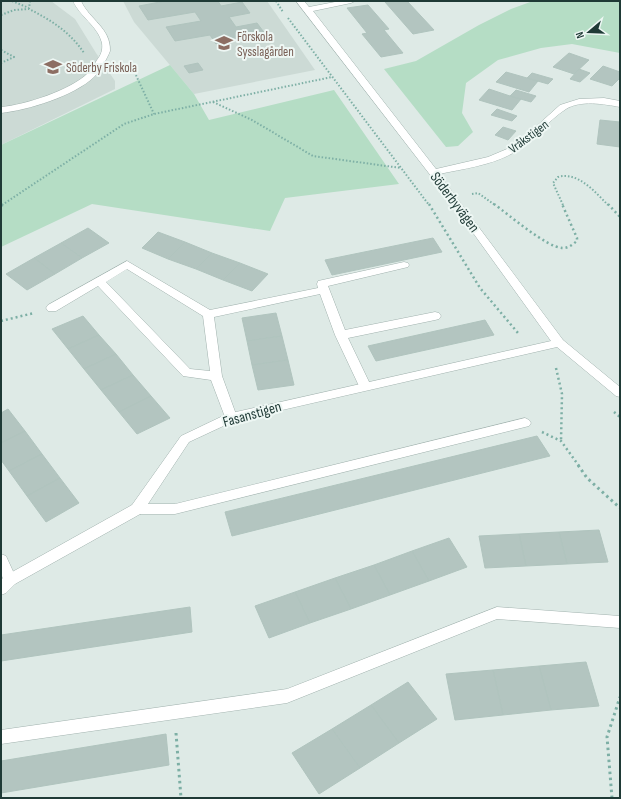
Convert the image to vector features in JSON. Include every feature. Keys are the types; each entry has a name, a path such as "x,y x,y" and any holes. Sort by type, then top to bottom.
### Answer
{"street":[{"path":"1,110 24,107 38,102 82,82 92,74 106,53 105,41 102,32 77,1"},
{"name":"Söderbyvägen","path":"300,1 451,196 559,343 620,393"},
{"path":"308,10 351,1"},
{"name":"Vråkstigen","path":"433,173 491,159 510,152 563,108 579,102 604,101 620,104"},
{"path":"52,308 127,264 208,314 324,290"},
{"path":"365,386 341,334 322,284 404,266"},
{"path":"99,280 187,373 216,376"},
{"path":"208,314 216,376 231,417"},
{"path":"341,334 435,316"},
{"name":"Fasanstigen","path":"5,585 137,509 185,439 231,417 559,343"},
{"path":"137,509 175,509 525,423"},
{"path":"1,560 5,585"},
{"path":"1,737 287,696 497,613 620,622"}],"path":[{"path":"1,16 14,10 29,9 12,1"},
{"path":"276,1 417,191 426,200 480,288 532,349 562,372"},
{"path":"1,50 14,57 1,63"},
{"path":"1,206 124,124 154,114 332,77"},
{"path":"213,102 252,120 314,156 401,168"},
{"path":"426,200 478,193 543,241 558,247 571,246 577,241 577,238 553,183 557,177 570,175 580,179 620,216"},
{"path":"1,321 52,308"},
{"path":"556,368 560,376 561,441"},
{"path":"608,407 620,417"},
{"path":"525,423 561,441 587,478 620,508"},
{"path":"612,798 606,737 620,697"},
{"path":"174,712 181,798"}],"shaded area":[{"name":"Söderby Friskola","path":"1,1 51,1 75,19 115,81 115,89 1,145"},
{"name":"Förskola Sysslagården","path":"123,1 267,1 315,70 194,94 134,22"}],"green space":[{"path":"533,1 620,1 620,53 572,44 541,48 498,60 466,83 462,113 473,132 458,146 446,147 384,69 416,61 479,25 511,9"},
{"path":"170,65 194,94 209,120 334,90 399,184 285,198 270,231 92,204 1,247 1,145"}],"building":[{"path":"165,1 218,1 221,6 242,2 250,13 229,17 236,27 257,23 266,35 216,44 210,35 175,41 166,27 201,21 195,12 148,20 139,6"},
{"path":"407,1 434,30 413,34 385,2"},
{"path":"368,5 389,29 384,30 403,53 381,57 362,34 367,33 347,8"},
{"path":"569,53 589,60 574,74 553,67"},
{"path":"198,63 203,70 189,73 184,66"},
{"path":"603,66 620,72 620,78 612,86 590,79"},
{"path":"579,69 590,73 580,82 570,79"},
{"path":"506,72 538,81 529,92 496,82"},
{"path":"532,73 553,79 548,84 527,78"},
{"path":"489,89 521,99 512,110 479,100"},
{"path":"516,90 536,96 531,102 510,96"},
{"path":"497,109 517,116 512,121 491,115"},
{"path":"600,120 620,122 620,147 597,144"},
{"path":"503,127 516,131 508,140 495,135"},
{"path":"88,228 109,243 82,258 61,243"},
{"path":"158,232 185,242 168,259 142,248"},
{"path":"433,238 442,252 332,275 325,260"},
{"path":"185,242 212,253 196,269 168,259"},
{"path":"61,243 82,258 55,274 34,258"},
{"path":"212,253 240,263 223,280 196,269"},
{"path":"34,258 55,274 27,290 6,274"},
{"path":"240,263 268,274 252,291 223,280"},
{"path":"276,313 282,336 247,341 242,318"},
{"path":"83,316 99,335 68,349 52,329"},
{"path":"485,320 494,335 376,361 368,346"},
{"path":"99,335 116,354 84,369 68,349"},
{"path":"282,336 288,360 252,365 247,341"},
{"path":"116,354 133,375 101,390 84,369"},
{"path":"288,360 294,385 258,390 252,365"},
{"path":"133,375 151,396 119,412 101,390"},
{"path":"151,396 170,418 137,434 119,412"},
{"path":"8,409 25,431 1,443 1,413"},
{"path":"25,431 42,454 9,471 1,460 1,443"},
{"path":"537,436 550,456 232,536 225,512"},
{"path":"42,454 60,478 27,496 9,471"},
{"path":"60,478 79,503 46,522 27,496"},
{"path":"599,530 608,562 567,564 559,532"},
{"path":"559,532 567,564 526,566 519,534"},
{"path":"519,534 526,566 485,568 479,536"},
{"path":"449,538 467,567 429,581 412,551"},
{"path":"412,551 429,581 390,595 374,565"},
{"path":"374,565 390,595 351,609 335,578"},
{"path":"335,578 351,609 310,623 295,592"},
{"path":"295,592 310,623 269,638 255,606"},
{"path":"190,607 192,632 1,661 1,635"},
{"path":"586,662 599,706 551,710 539,666"},
{"path":"539,666 551,710 503,715 493,670"},
{"path":"493,670 503,715 455,720 446,674"},
{"path":"408,682 437,719 399,743 371,705"},
{"path":"371,705 399,743 360,768 332,729"},
{"path":"332,729 360,768 319,794 292,753"},
{"path":"166,734 169,765 1,793 1,761"}],"place":[{"name":"Förskola Sysslagården","path":"224,43"},
{"name":"Söderby Friskola","path":"53,67"}]}
